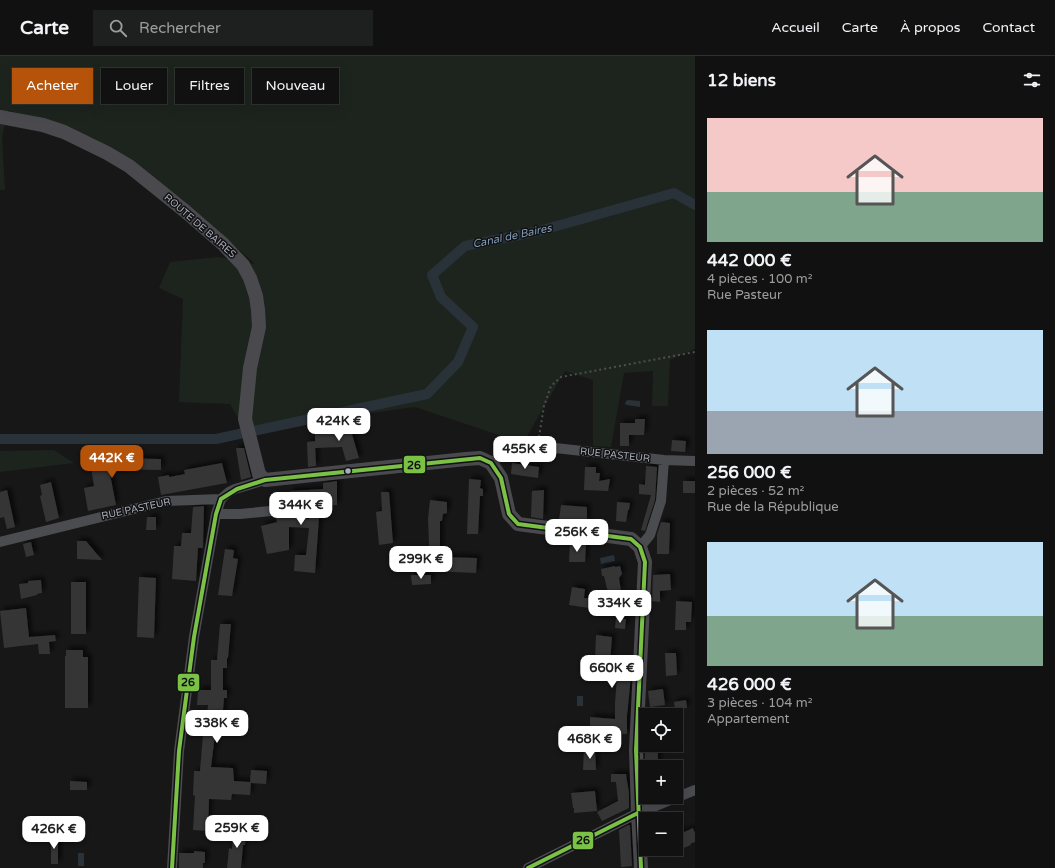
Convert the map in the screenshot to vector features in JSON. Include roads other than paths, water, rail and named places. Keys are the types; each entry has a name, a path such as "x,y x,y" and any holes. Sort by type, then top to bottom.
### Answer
{"street":[{"name":"ROUTE DE BAIRES","path":"0,117 43,125 64,132 107,153 129,166 185,211 223,244 243,265 250,278 256,296 259,327 250,368 245,419 259,474 265,480"},
{"name":"RUE PASTEUR","path":"491,463 499,456 513,449 528,445 664,460 695,461"},
{"path":"172,868 179,751 194,637 216,514 221,499 228,492 265,480 480,458 491,463 501,478 508,514 518,524 631,539 640,547 644,562 636,742 641,868"},
{"path":"640,547 650,535 661,501 664,460"},
{"name":"RUE PASTEUR","path":"0,542 166,501 221,499"},
{"path":"216,514 240,514 302,508"},
{"path":"528,868 638,813 695,790"}],"waterway":[{"name":"Canal de Baires","path":"0,439 216,439 427,394 458,362 473,327 441,297 432,275 465,246 539,231 674,193 695,205"}]}
